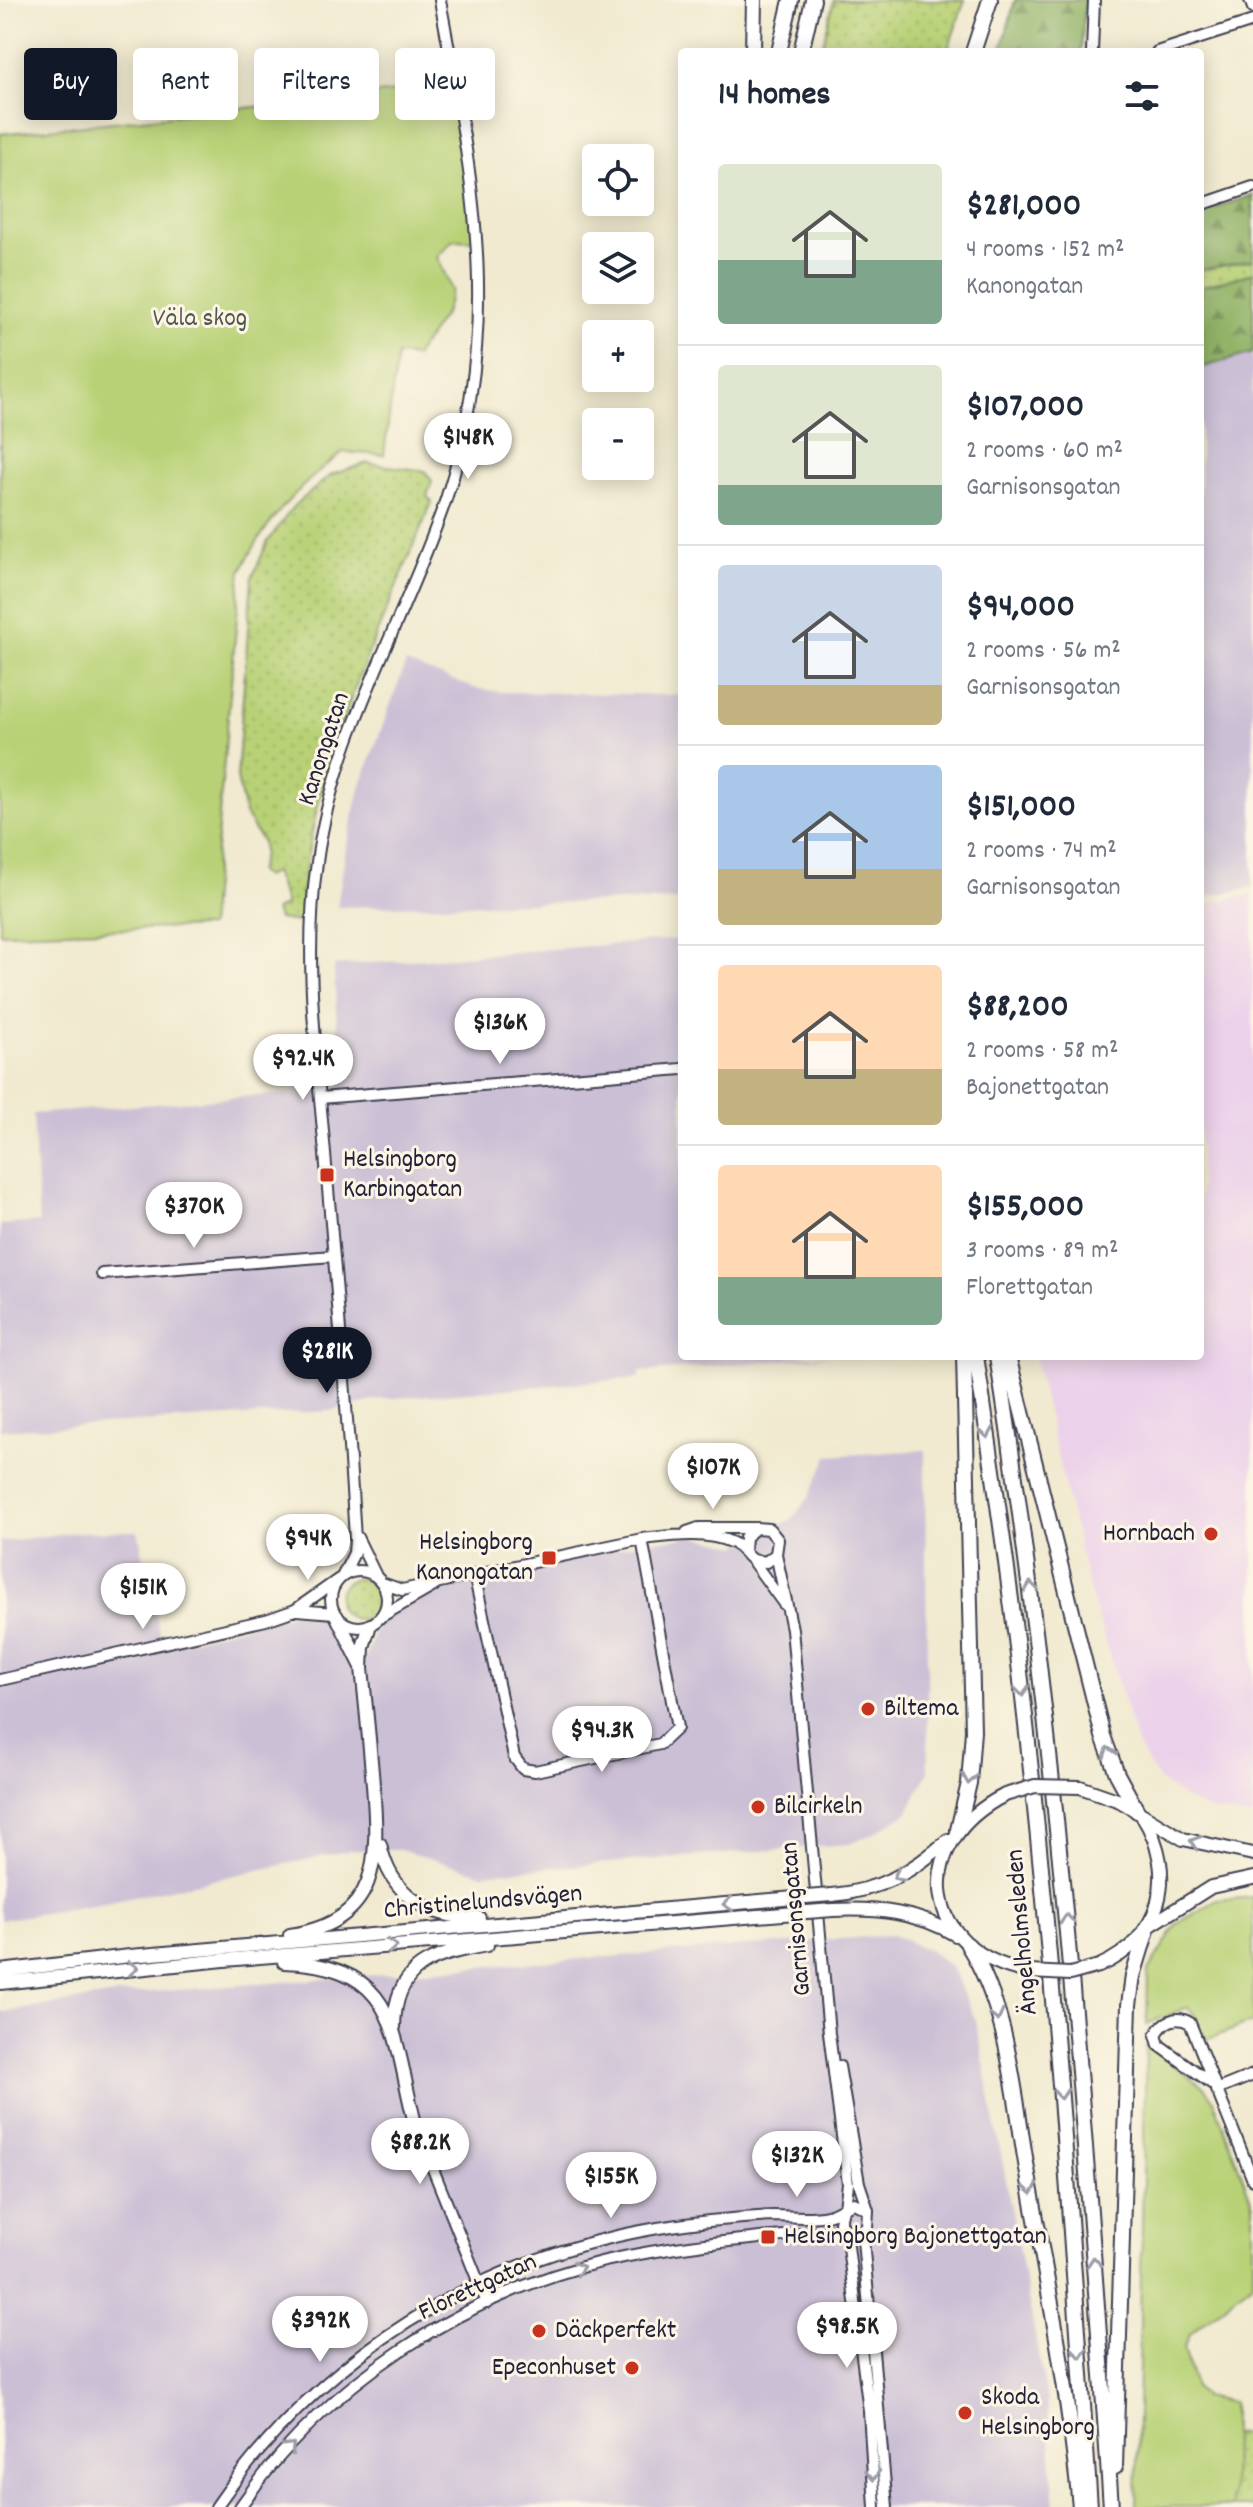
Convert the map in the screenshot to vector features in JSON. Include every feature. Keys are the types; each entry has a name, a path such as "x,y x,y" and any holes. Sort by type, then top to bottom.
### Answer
{"highway":[{"path":"753,48 754,0"},
{"path":"780,48 791,0"},
{"path":"802,48 813,0"},
{"path":"974,48 990,0"},
{"path":"956,1833 969,1783 973,1731 964,1360"},
{"name":"Ängelholmsleden","path":"977,1360 1010,1590 1043,1881 1068,2173 1090,2507"},
{"name":"Ängelholmsleden","path":"998,1360 1037,1640 1069,1942 1111,2507"},
{"path":"1009,1360 1103,1736 1117,1774 1140,1813"},
{"path":"1111,2507 1117,2450 1129,2005 1133,1976 1149,1928"},
{"path":"963,1941 988,1983 1006,2051 1053,2302 1072,2427 1080,2507"}],"main road":[{"path":"335,1614 362,1668"},
{"path":"180,1951 300,1934 334,1920 359,1900 371,1879 376,1826 362,1668 363,1647 373,1623"},
{"path":"1253,1854 1183,1839 1109,1796 1080,1787 1035,1786 1005,1795 983,1807 956,1833 942,1860 940,1883 943,1905 963,1941 993,1961 1029,1972 1070,1974 1099,1966 1132,1946 1149,1928 1211,1887 1253,1878"},
{"path":"1140,1813 1158,1850 1163,1871 1160,1897 1149,1928"},
{"path":"376,1826 391,1878 417,1904 455,1917 546,1918"},
{"name":"Christinelundsvägen","path":"0,1971 180,1951 832,1895 870,1889 906,1873 956,1833"},
{"name":"Christinelundsvägen","path":"0,1983 224,1960 833,1910 913,1914 963,1941"},
{"path":"394,2035 399,1987 405,1978 424,1964 468,1949 590,1930"},
{"path":"224,1960 309,1962 343,1970 375,1994 394,2035 416,2127"}],"street":[{"name":"Kanongatan","path":"340,1578 354,1553 355,1531 320,1098 311,914 323,823 352,727 445,500 458,455 476,366 481,307 477,219 440,0"},
{"path":"1092,48 1094,0"},
{"path":"1250,0 1253,8"},
{"path":"1169,48 1253,21"},
{"path":"1204,204 1253,187"},
{"path":"320,1098 678,1069"},
{"path":"102,1274 333,1256"},
{"name":"Garnisonsgatan","path":"379,1580 402,1590 699,1528 769,1529 775,1534 787,1610 829,2033 848,2184 840,2218 846,2230 869,2411 875,2507"},
{"path":"744,1551 745,1537 756,1528"},
{"name":"Kanongatan","path":"355,1531 379,1580"},
{"name":"Garnisonsgatan","path":"677,1535 723,1539 744,1551 787,1610"},
{"path":"474,1574 514,1757 523,1769 535,1771 660,1744 677,1728 642,1539"},
{"path":"752,1560 766,1562 776,1554"},
{"path":"0,1680 232,1629 295,1610 340,1578 359,1571 379,1580 386,1603 373,1623 348,1625 335,1614 295,1610"},
{"path":"335,1614 331,1599 340,1578"},
{"name":"Garnisonsgatan","path":"373,1623 447,1580"},
{"path":"1215,2088 1159,2045 1156,2035 1166,2022 1181,2019 1190,2023 1253,2180"},
{"name":"Garnisonsgatan","path":"829,2033 841,2072 859,2183 868,2210 863,2240 887,2507"},
{"path":"1215,2088 1253,2075"},
{"path":"416,2127 487,2303"},
{"path":"844,2208 858,2203 868,2210"},
{"name":"Florettgatan","path":"216,2507 272,2433 330,2378 395,2328 478,2282 538,2258 611,2237 720,2221 828,2215 844,2208"},
{"path":"846,2230 859,2233 867,2228"},
{"name":"Florettgatan","path":"240,2507 281,2456 354,2386 434,2330 487,2303 542,2280 609,2260 846,2230"}],"shaded area":[{"path":"1253,353 1253,887 1204,897 1204,367"},
{"path":"406,663 474,688 501,692 678,695 678,900 337,907 346,848 361,784"},
{"path":"1253,894 1253,1817 1213,1811 1185,1799 1158,1779 1138,1747 1088,1586 1035,1360 1204,1360 1204,904"},
{"path":"678,939 678,1360 786,1360 640,1372 639,1378 382,1399 331,1411 0,1430 0,1225 39,1222 33,1114 340,1089 334,966"},
{"path":"925,1450 928,1773 907,1813 873,1834 849,1844 481,1873 400,1850 351,1850 106,1903 0,1920 0,1542 78,1532 138,1531 163,1647 296,1613 328,1614 365,1659 377,1623 394,1610 447,1583 645,1542 696,1536 738,1546 792,1519 809,1497 828,1456"},
{"path":"893,1935 930,1951 951,1967 976,2021 1046,2394 1055,2507 0,2507 0,2013 114,1995"}],"green space":[{"path":"834,0 965,0 948,48 822,48"},
{"path":"1015,0 1085,0 1081,48 1002,48"},
{"name":"Väla skog","path":"395,92 395,120 461,120 479,241 453,240 437,257 452,290 445,313 415,357 397,355 384,455 343,452 284,505 241,571 209,927 0,933 0,134 133,120 238,120 238,109 254,107 254,120 379,120 379,94"},
{"path":"1253,195 1253,260 1204,269 1204,212"},
{"path":"1253,260 1253,273 1204,286 1204,269"},
{"path":"1253,273 1253,353 1204,367 1204,286"},
{"path":"367,463 425,471 432,481 427,497 432,502 368,656 331,759 316,811 300,922 278,919 275,910 286,905 274,872 265,877 258,872 263,854 262,842 245,814 237,777 252,578 268,541 293,507 331,475"},
{"path":"358,1579 372,1585 378,1599 372,1613 358,1619 344,1613 338,1599 344,1585"},
{"path":"1253,1897 1253,2022 1200,2042 1197,2018 1188,2007 1147,2024 1148,1971 1177,1924 1217,1900"},
{"path":"1146,2045 1206,2089 1214,2101 1253,2205 1253,2282 1190,2334 1184,2348 1195,2388 1204,2397 1233,2403 1232,2507 1136,2507"},
{"path":"1253,2433 1253,2507 1232,2507 1232,2434"}],"place":[{"name":"Helsingborg Karbingatan","path":"327,1175"},
{"name":"Hornbach","path":"1211,1534"},
{"name":"Helsingborg Kanongatan","path":"549,1558"},
{"name":"Biltema","path":"868,1709"},
{"name":"Bilcirkeln","path":"758,1807"},
{"name":"Helsingborg Bajonettgatan","path":"768,2237"},
{"name":"Däckperfekt","path":"539,2331"},
{"name":"Epeconhuset","path":"632,2368"},
{"name":"Skoda Helsingborg","path":"965,2413"}]}
